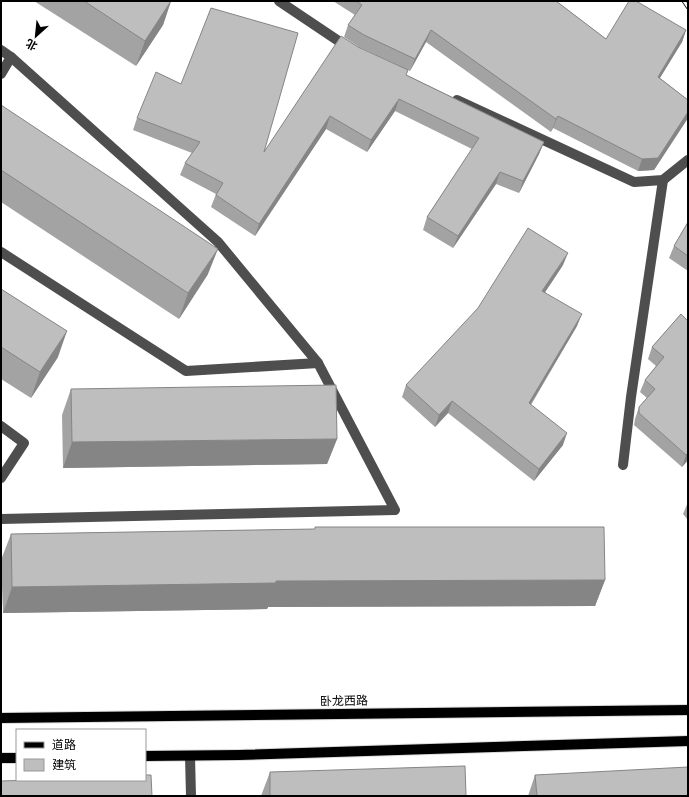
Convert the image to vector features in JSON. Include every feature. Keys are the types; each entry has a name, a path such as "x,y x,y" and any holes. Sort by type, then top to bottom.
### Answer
{"main road":[{"name":"卧龙西路","path":"1,718 688,710"},
{"path":"146,756 190,756 688,741"},
{"path":"1,758 16,758"}],"street":[{"path":"280,1 356,53"},
{"path":"1,50 11,57 218,242 318,362 395,510 1,519"},
{"path":"1,74 11,57"},
{"path":"449,96 634,182 663,180 688,160"},
{"path":"624,466 631,397 663,180"},
{"path":"1,252 186,371 318,362"},
{"path":"1,426 24,443 1,478"},
{"path":"190,756 191,796"}],"building":[{"path":"84,1 171,1 145,41"},
{"path":"356,1 556,1 606,39 629,1 636,1 686,30 658,77 688,100 688,112 658,158 642,159 558,116 556,119 431,30 415,59 364,35 348,25 362,5"},
{"path":"211,8 298,33 264,152 341,36 358,47 408,70 406,75 544,142 523,181 500,172 458,236 427,217 479,138 399,99 371,140 330,116 259,224 216,195 223,183 185,163 200,142 137,118 156,72 181,84"},
{"path":"1,105 218,249 188,293 1,170"},
{"path":"688,222 688,256 674,246"},
{"path":"528,228 568,253 542,291 582,314 529,403 567,433 539,469 452,401 439,415 406,385 478,308"},
{"path":"1,289 67,331 40,372 1,347"},
{"path":"681,314 688,321 688,453 686,455 639,413 639,407 655,389 645,380 664,357 652,347"},
{"path":"336,385 337,439 72,442 71,389"},
{"path":"315,527 604,527 605,580 276,581 276,583 12,587 11,534 315,529"},
{"path":"465,766 466,796 270,796 270,772"},
{"path":"688,767 688,796 537,796 535,775"},
{"path":"146,775 151,775 152,796 1,796 1,781 146,781"}],"railway":[{"path":"684,1 688,7"}]}
